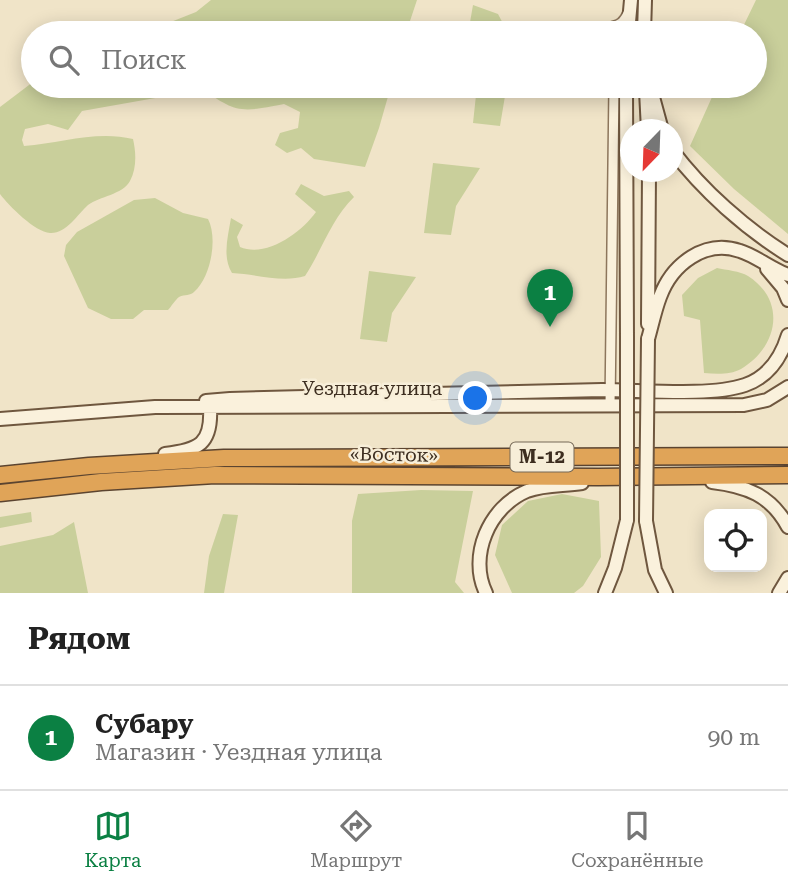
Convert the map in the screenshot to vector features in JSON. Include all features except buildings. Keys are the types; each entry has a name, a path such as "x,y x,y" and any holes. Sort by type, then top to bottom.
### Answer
{"highway":[{"name":"«Восток»","path":"0,475 179,459 788,456"},
{"name":"«Восток»","path":"0,493 215,474 598,477 788,475"}],"street":[{"path":"644,21 645,0"},
{"path":"610,406 614,98"},
{"path":"605,593 615,568 626,520 626,98"},
{"path":"648,98 648,119"},
{"path":"652,98 658,119"},
{"path":"683,164 727,209 771,245 788,255"},
{"path":"649,182 646,521 655,570 666,593"},
{"path":"648,339 660,296 667,282 692,256 707,249 726,247 743,251 762,264 788,275"},
{"path":"762,264 783,288 788,300"},
{"name":"Уездная улица","path":"0,419 210,404 610,390 712,391 736,388 761,377 781,354 788,335"},
{"name":"Уездная улица","path":"210,404 744,405 767,400 788,387"},
{"path":"116,464 192,449 209,433 210,404"},
{"path":"680,475 748,488 768,501 783,517 788,527"},
{"path":"486,593 480,580 482,542 492,523 506,506 527,491 598,477"},
{"path":"779,593 788,578"}],"green space":[{"path":"211,0 417,0 410,21 173,21 196,12"},
{"path":"756,0 788,0 788,234 734,189 690,146 712,98 767,98 767,21 746,21"},
{"path":"473,5 498,14 502,21 470,21"},
{"path":"21,91 21,98 155,98 82,111 68,130 48,124 25,129 22,140 24,146 92,136 133,139 135,165 126,186 88,205 66,227 50,233 30,223 0,194 0,107"},
{"path":"216,98 388,98 365,167 314,159 301,148 287,153 275,145 280,133 298,128 300,112 284,104 238,109"},
{"path":"476,98 505,98 500,126 473,123"},
{"path":"433,163 480,168 456,206 451,235 424,233"},
{"path":"301,184 324,196 349,191 354,197 333,224 305,276 278,278 232,273 226,253 231,218 243,225 237,237 240,247 261,249 282,242 316,212 295,194"},
{"path":"155,198 183,213 208,219 212,246 205,277 192,293 179,297 168,310 144,310 133,319 111,319 88,308 64,256 66,245 77,232 134,200"},
{"path":"717,268 748,276 769,298 773,311 770,336 754,360 737,371 718,374 704,373 700,320 684,316 682,295 698,278"},
{"path":"369,271 416,277 392,313 387,342 360,339"},
{"path":"421,490 473,491 455,582 464,593 352,593 352,521 358,494"},
{"path":"562,494 599,501 601,557 583,586 574,593 512,593 495,555 502,525 528,501"},
{"path":"31,512 32,522 0,528 0,517"},
{"path":"223,514 238,515 224,593 204,593 209,556"},
{"path":"74,522 88,593 0,593 0,546 53,535"}],"place":[{"name":"Субару","path":"550,327"}]}
